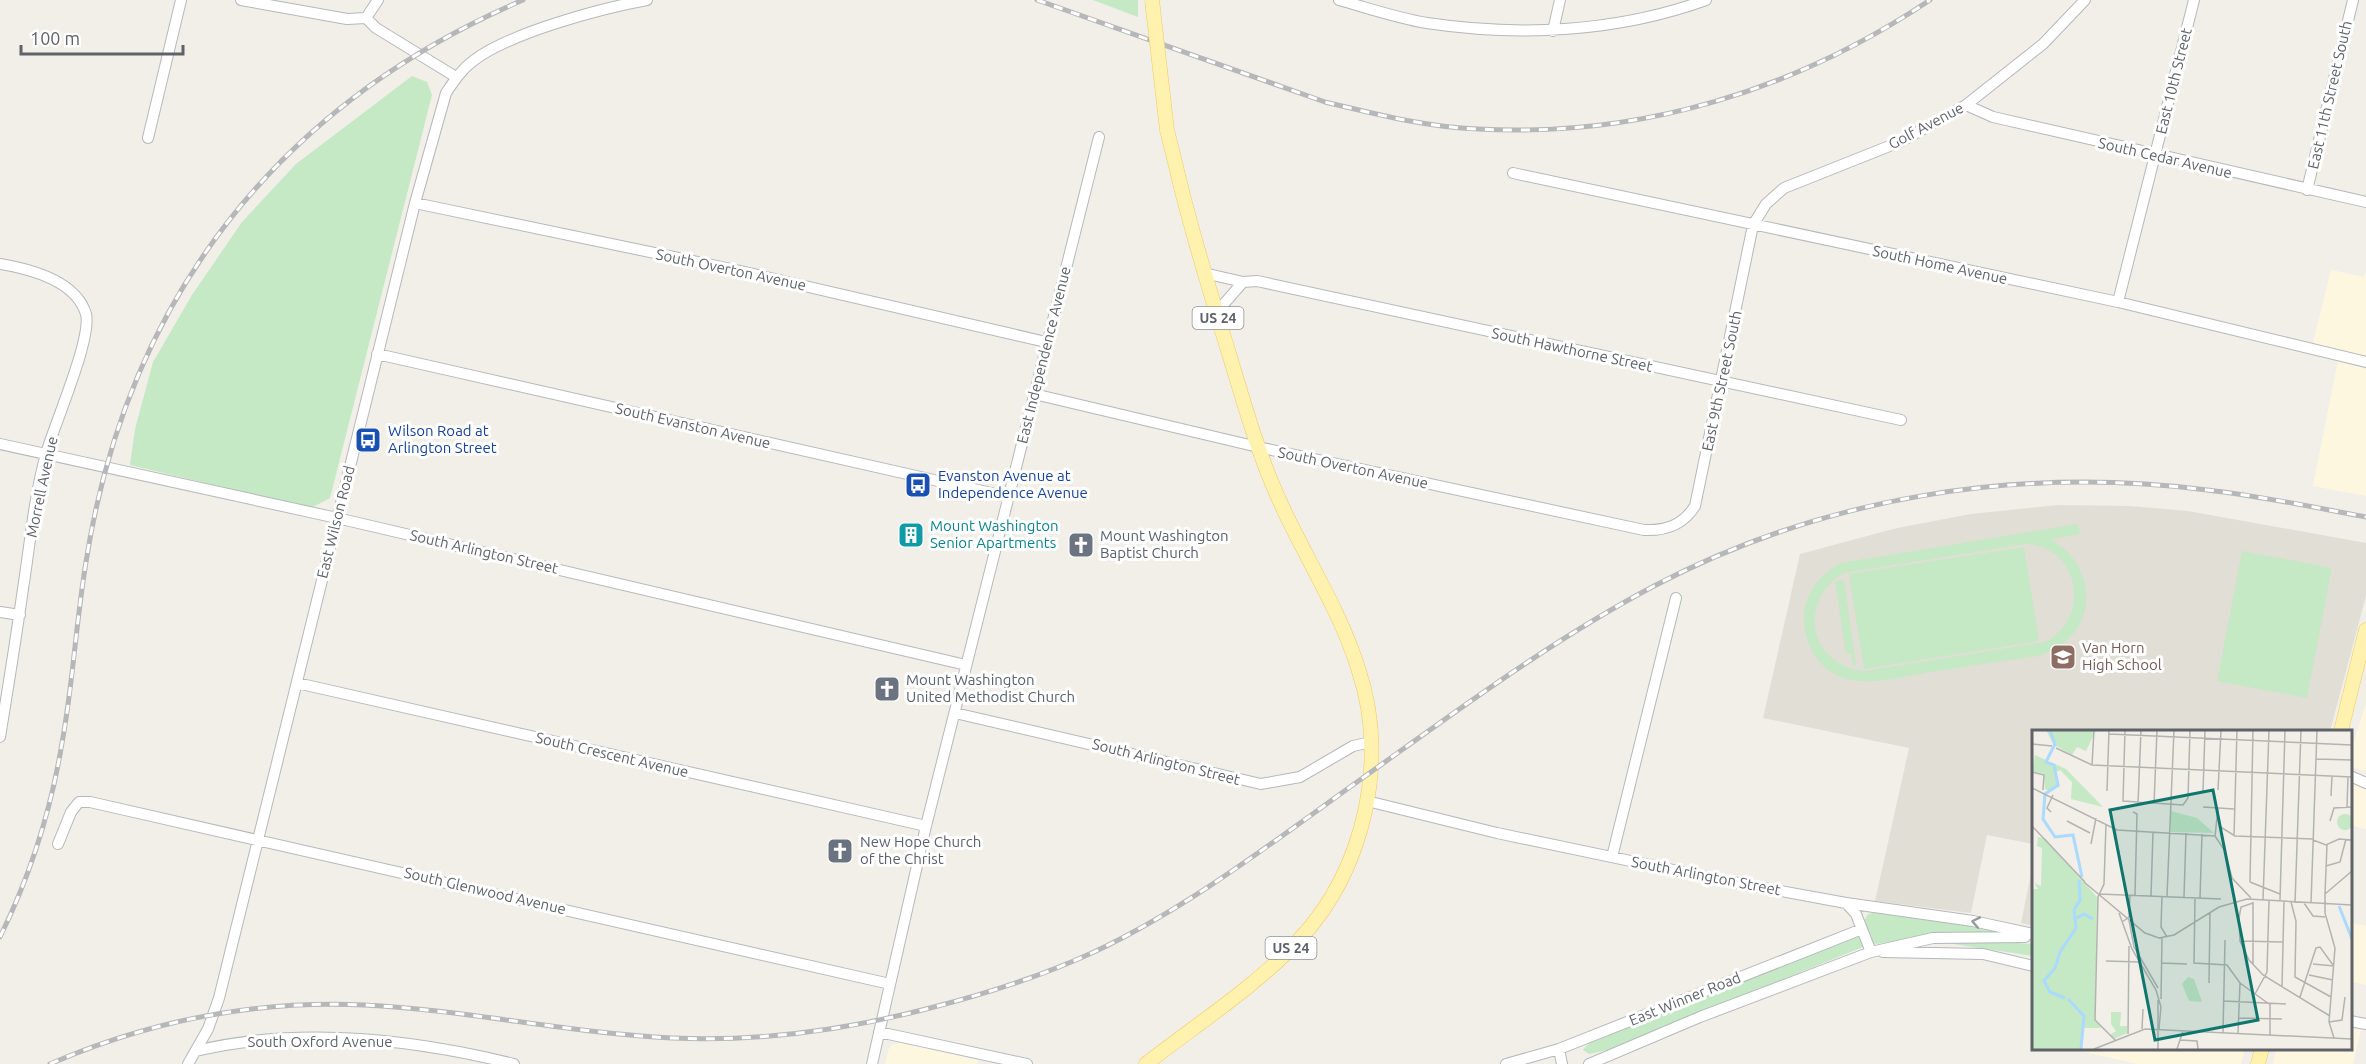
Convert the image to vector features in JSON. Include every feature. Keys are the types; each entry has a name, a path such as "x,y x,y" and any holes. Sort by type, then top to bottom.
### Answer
{"main road":[{"name":"US 24","path":"1146,1064 1285,954 1311,925 1346,867 1374,802 1371,742 1364,688 1352,651 1283,509 1258,447 1204,273 1167,130 1152,0"},
{"path":"2341,730 2366,630"},
{"path":"2258,1064 2262,1049"}],"street":[{"path":"148,138 181,0"},
{"path":"241,0 347,19 366,18 376,28 456,77"},
{"path":"366,18 378,0"},
{"name":"East Wilson Road","path":"188,1064 208,1029 219,998 377,354 440,110 456,77 472,61 494,48 562,22 647,0"},
{"path":"1339,0 1424,22 1486,30 1553,31 1624,22 1706,0"},
{"path":"1553,31 1560,0"},
{"name":"Golf Avenue","path":"1754,225 1766,204 1784,188 1902,141 1966,105 2043,44 2085,0"},
{"name":"East 10th Street","path":"2118,302 2194,0"},
{"name":"East 11th Street South","path":"2307,190 2353,0"},
{"name":"South Cedar Avenue","path":"1966,105 1993,117 2156,156 2366,202"},
{"name":"East Independence Avenue","path":"872,1064 926,826 1099,137"},
{"name":"South Home Avenue","path":"1513,173 2118,302 2366,362"},
{"name":"South Overton Avenue","path":"415,203 736,270 1046,342"},
{"name":"East 9th Street South","path":"1674,525 1688,517 1695,506 1754,225"},
{"name":"Morrell Avenue","path":"0,264 30,269 76,296 81,302 87,322 82,345 46,455 0,737"},
{"name":"South Hawthorne Street","path":"1204,273 1243,282 1257,281 1901,420"},
{"path":"1216,313 1243,282"},
{"name":"South Evanston Avenue","path":"377,354 1009,497"},
{"name":"South Overton Avenue","path":"1034,394 1258,447 1644,530 1657,531 1674,525"},
{"name":"South Arlington Street","path":"0,444 337,519 966,665"},
{"path":"1612,857 1676,598"},
{"path":"0,612 20,615"},
{"name":"South Crescent Avenue","path":"297,683 926,826"},
{"name":"South Arlington Street","path":"955,713 1261,784 1300,777 1353,746 1371,742"},
{"path":"2351,777 2366,783"},
{"name":"South Glenwood Avenue","path":"58,844 71,812 79,802 258,839 890,984"},
{"name":"South Arlington Street","path":"1374,802 1497,833 1612,857 1846,903 1973,921 2032,936"},
{"path":"1846,903 1856,914 1871,952"},
{"name":"East Winner Road","path":"1506,1064 1559,1049 1862,929"},
{"name":"East Winner Road","path":"1589,1064 1700,1017 1871,952 1933,938 2032,936"},
{"name":"East Winner Road","path":"1871,952 1976,954 2032,966"},
{"path":"2351,1021 2366,1024"},
{"path":"879,1032 1028,1064"},
{"name":"South Oxford Avenue","path":"196,1051 265,1040 377,1040 450,1048 514,1064"},
{"path":"1559,1049 1562,1064"}],"shaded area":[{"path":"2331,270 2364,277 2366,271 2366,357 2313,343"},
{"path":"2338,361 2366,369 2366,496 2313,486"},
{"name":"Van Horn High School","path":"2058,505 2130,506 2188,511 2366,543 2366,596 2330,730 2032,730 2032,844 1987,835 1971,913 1875,901 1909,748 1763,718 1800,554 1897,528 1971,514"},
{"path":"2366,704 2366,772 2351,764 2351,750"},
{"path":"2351,782 2366,789 2366,829 2351,825"},
{"path":"2032,869 2032,926 2021,923"},
{"path":"2351,923 2366,926 2366,985 2351,981"},
{"path":"2351,1029 2361,1030 2353,1064 2273,1064 2277,1049 2351,1049"},
{"path":"900,1043 978,1060 977,1064 885,1064 889,1048 893,1044"},
{"path":"2070,1049 2245,1049 2241,1064 2139,1064"}],"green space":[{"path":"1093,0 1138,0 1138,17"},
{"path":"412,76 427,82 432,95 330,498 311,508 130,465 135,429 153,362 192,295 242,222 296,164"},
{"path":"2078,524 2080,534 2051,539 2068,552 2079,568 2085,585 2086,602 2082,619 2073,634 2058,647 2038,656 1887,680 1854,680 1835,675 1821,664 1807,640 1805,631 1804,612 1813,587 1840,563","holes":["2026,544 2044,548 2058,557 2068,570 2073,585 2074,601 2069,617 2060,631 2045,642 1865,671 1846,666 1831,657 1821,645 1816,631 1815,616 1819,600 1828,586 1843,573"]},
{"path":"2024,547 2039,641 1864,669 1849,574"},
{"path":"2242,551 2332,568 2307,698 2217,681"},
{"path":"1844,580 1856,665 1853,665 1851,654 1846,654 1835,581"},
{"path":"1868,914 2015,932 1940,934 1876,944 1873,943 1864,921"},
{"path":"1860,937 1863,947 1608,1050 1589,1054 1583,1050 1589,1043"},
{"path":"1983,941 2032,944 2032,956 1940,942"}],"railway":[{"path":"0,937 30,866 52,793 66,720 86,562 106,467 137,378 178,296 228,222 288,155 357,95 436,44 523,0"},
{"path":"1037,0 1325,102 1439,126 1538,130 1598,125 1657,116 1714,102 1771,83 1826,59 1879,32 1930,0"},
{"path":"50,1064 87,1049 164,1025 243,1010 283,1006 323,1004 403,1008 633,1035 704,1039 802,1033 898,1016 972,997 1034,977 1130,934 1233,870 1470,701 1579,629 1654,586 1719,555 1785,530 1853,510 1923,496 1994,486 2065,482 2136,484 2207,490 2366,517"}],"place":[{"name":"Wilson Road at Arlington Street","path":"368,440"},
{"name":"Evanston Avenue at Independence Avenue","path":"918,485"},
{"name":"Mount Washington Senior Apartments","path":"911,535"},
{"name":"Mount Washington Baptist Church","path":"1081,545"},
{"name":"Van Horn High School","path":"2063,657"},
{"name":"Mount Washington United Methodist Church","path":"887,689"},
{"name":"New Hope Church of the Christ","path":"840,851"}]}
